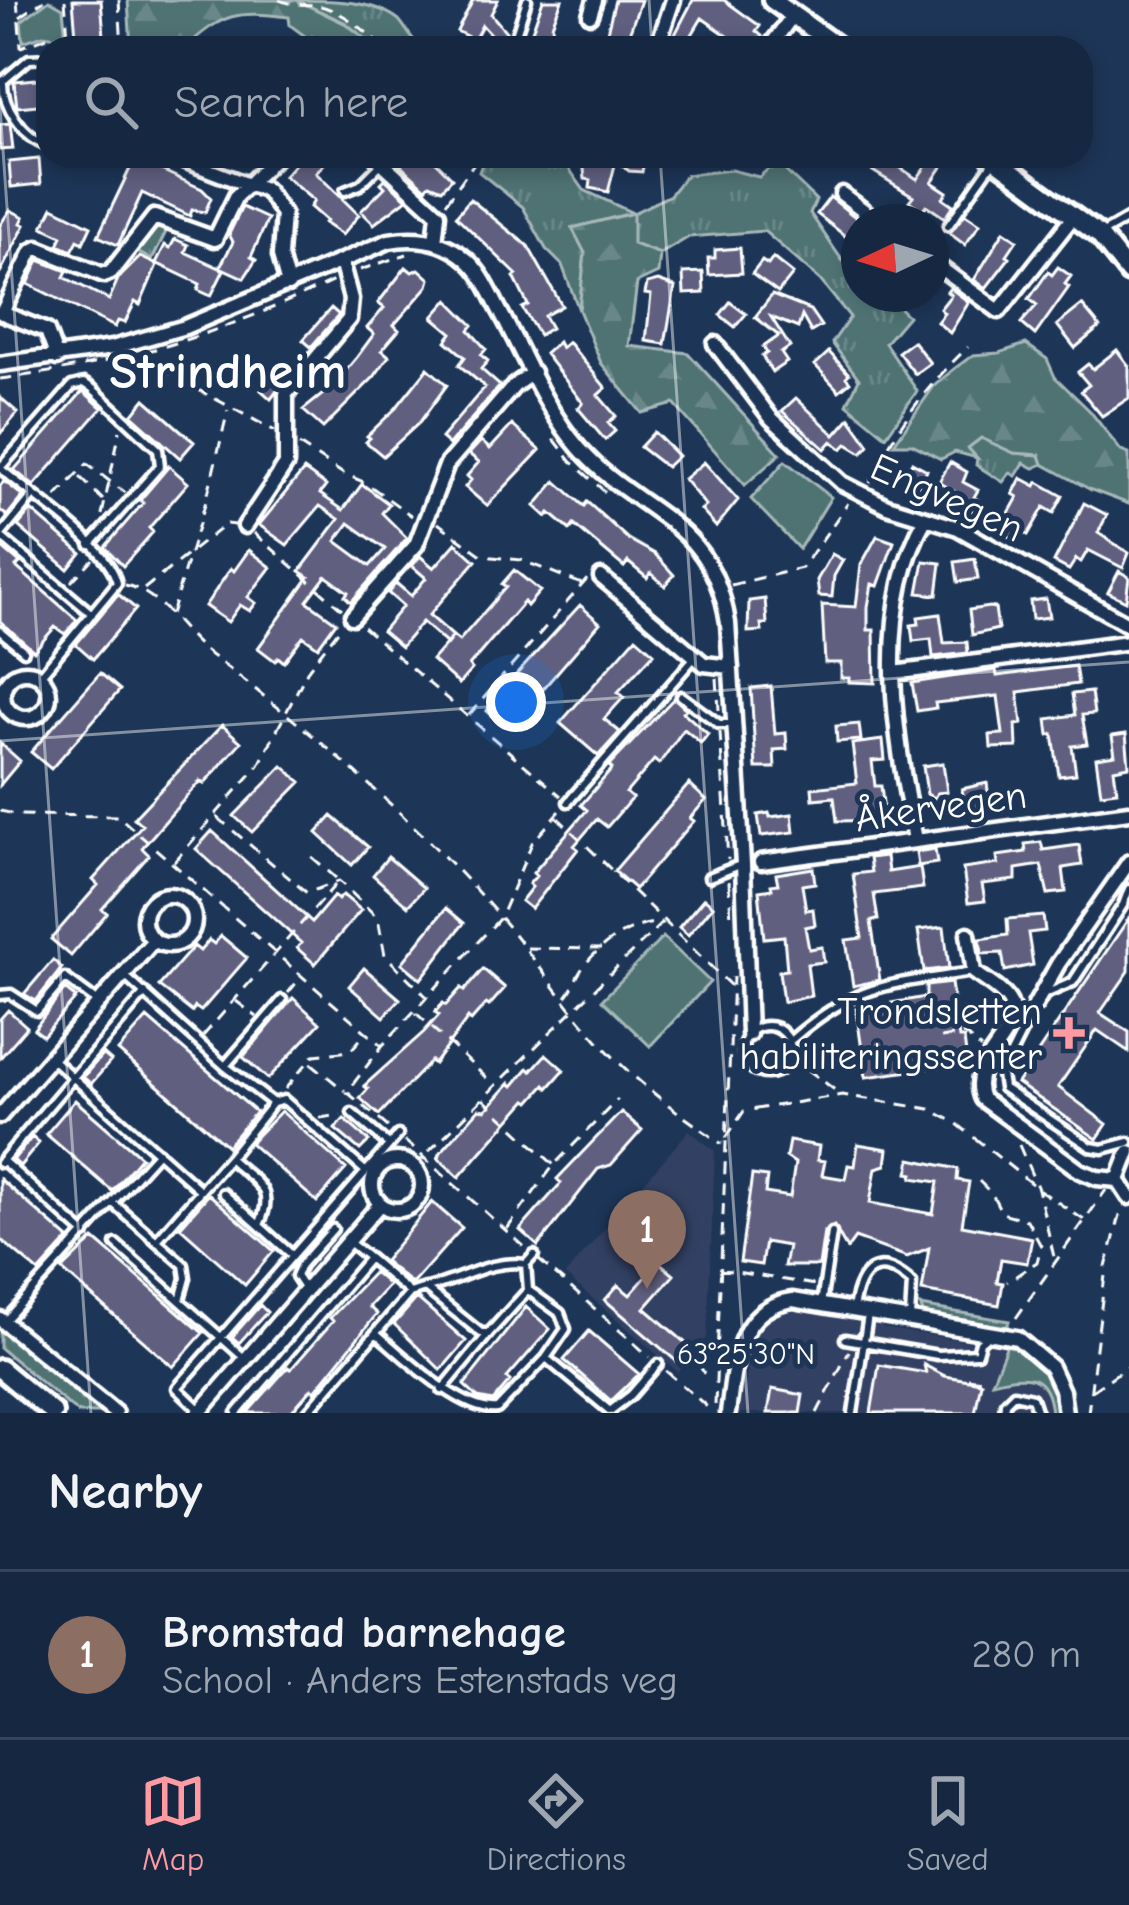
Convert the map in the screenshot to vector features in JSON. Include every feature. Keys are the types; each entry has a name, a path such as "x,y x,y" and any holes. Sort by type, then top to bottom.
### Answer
{"street":[{"path":"590,15 595,0"},
{"path":"661,36 673,0"},
{"path":"772,0 822,36"},
{"path":"778,36 793,15"},
{"path":"204,168 266,190 283,214 280,256 288,285"},
{"path":"61,357 47,332 1,313 34,249 108,274 154,217 215,239 236,196 265,168"},
{"path":"389,168 438,214 435,242"},
{"path":"1008,168 1099,235 1129,273"},
{"path":"842,194 855,204"},
{"path":"949,274 999,311 1073,217"},
{"path":"0,364 61,357 185,327 344,268 389,241 435,242 474,266 577,446 694,542 720,587 727,724 743,864 749,1034"},
{"path":"245,526 284,471 286,394 349,319 351,299 344,268"},
{"name":"Engvegen","path":"715,344 771,418 826,471 860,494 958,528 1129,625"},
{"path":"352,617 416,545 447,464 514,386 533,372"},
{"path":"915,840 894,673 896,594 909,549 926,518"},
{"path":"601,577 694,657 723,667"},
{"path":"894,673 1129,642"},
{"path":"25,672 40,676 50,693 44,710 28,718 4,716 4,676 25,672"},
{"name":"Åkervegen","path":"761,862 1129,812"},
{"path":"1038,1000 1129,862"},
{"path":"171,896 190,908 192,930 182,941 168,945 154,940 144,919 150,904 171,896"},
{"path":"968,934 974,972 1012,1008 1009,1026 979,1076 979,1094 1080,1171 1118,1180"},
{"path":"0,1116 154,940"},
{"path":"1118,1180 1129,1152"},
{"path":"389,1161 417,1161 422,1179 416,1202 395,1211 380,1204 372,1189 375,1172 389,1161"},
{"path":"1118,1180 1128,1196"},
{"path":"200,1412 380,1204"},
{"path":"728,1413 736,1352 754,1317 782,1301 1017,1338 1044,1358 1058,1379 1065,1413"},
{"path":"2,1320 115,1413"},
{"path":"0,1369 49,1412"}],"lane":[{"path":"516,36 527,0"},
{"path":"36,59 29,59 3,81 2,89 22,128 36,140"},
{"path":"345,191 367,180 374,168"},
{"path":"949,224 986,168"},
{"path":"1099,235 1129,218"},
{"path":"40,676 117,583 113,568 90,544 0,468 76,383 88,385 158,449 161,458 160,466 90,544"},
{"path":"33,496 0,536 92,614"},
{"path":"2,637 24,651"},
{"path":"568,802 694,657"},
{"path":"681,696 727,724"},
{"path":"709,877 743,864"},
{"path":"1129,889 1073,982 1038,1000 1001,1074 1003,1088 1091,1147 1129,1142"},
{"path":"790,1041 822,1013 862,991 974,972"},
{"path":"123,975 273,1103"},
{"path":"0,995 11,994 37,1011 64,978 99,1003"},
{"path":"85,1234 1,1160 145,993"},
{"path":"225,1066 282,1000"},
{"path":"771,1026 790,1041 791,1057 782,1070 769,1075 748,1066 742,1052 749,1034 771,1026"},
{"path":"51,1058 200,1190"},
{"path":"158,1239 273,1103 284,1100 365,1171"},
{"path":"352,1113 389,1145"},
{"path":"200,1412 177,1388 398,1135"},
{"path":"2,1320 158,1153"},
{"path":"229,1158 267,1195 259,1225"},
{"path":"223,1193 292,1255"},
{"path":"113,1203 184,1265 187,1278 179,1300"},
{"path":"306,1291 296,1276 333,1229"},
{"path":"821,1304 832,1233"},
{"path":"349,1242 410,1293"},
{"path":"116,1244 246,1360"},
{"path":"442,1390 528,1290 526,1264 534,1255"},
{"path":"237,1413 369,1258"},
{"path":"307,1413 410,1293 453,1282 493,1263 526,1264"},
{"path":"853,1309 860,1278 867,1270 888,1269 912,1283 910,1318"},
{"path":"425,1288 489,1334"},
{"path":"376,1333 442,1390 477,1412 488,1413 497,1409 564,1335 566,1321 528,1290"},
{"path":"854,1413 869,1312"},
{"path":"849,1340 938,1355 977,1353 980,1342 992,1332"},
{"path":"545,1358 610,1411 658,1364"},
{"path":"1004,1413 1014,1394 1032,1398 1037,1413"}],"path":[{"path":"17,0 21,47 36,41"},
{"path":"18,18 44,0"},
{"path":"56,0 66,2 67,36"},
{"path":"119,0 121,36"},
{"path":"279,0 293,6 324,6 371,36"},
{"path":"438,214 471,168"},
{"path":"0,379 136,357 237,325 344,268 412,253"},
{"path":"720,587 802,568 860,494 908,412 968,347"},
{"path":"61,357 76,370"},
{"path":"136,357 366,483 408,515 444,525 483,556 521,560 582,584"},
{"path":"170,616 229,409"},
{"path":"98,536 123,417"},
{"path":"547,429 571,461 616,500"},
{"path":"46,507 87,464 132,498"},
{"path":"77,475 104,501"},
{"path":"144,589 226,524 245,526 350,616 310,668 259,765 173,863"},
{"path":"64,590 99,553"},
{"path":"468,716 582,584 591,576 601,577"},
{"path":"117,583 144,589 205,651 375,787 500,917 574,1013 627,1070 723,1145"},
{"path":"347,1092 382,1046 500,917 532,843 568,802 352,617"},
{"path":"723,667 731,929"},
{"path":"0,811 118,816 382,1046"},
{"path":"215,815 308,893 338,881"},
{"path":"556,816 733,987"},
{"path":"312,857 379,918 385,955 428,997"},
{"path":"198,1042 338,881"},
{"path":"190,908 208,895"},
{"path":"564,1000 582,969 602,949 640,924 665,920"},
{"path":"417,1161 665,920"},
{"path":"524,947 602,949"},
{"path":"714,1413 733,970"},
{"path":"282,1000 302,975"},
{"path":"234,1000 263,1022"},
{"path":"414,1011 494,1085"},
{"path":"273,1103 314,1055 350,1051 367,1032"},
{"path":"941,1037 968,1036 991,1055"},
{"path":"730,1052 742,1052"},
{"path":"791,1057 842,1095"},
{"path":"309,1061 398,1135 417,1161 506,1231 714,1413"},
{"path":"723,1145 744,1111 842,1095 914,1106 943,1115 1084,1220"},
{"path":"482,1098 554,1165"},
{"path":"506,1231 554,1165 617,1099"},
{"path":"307,1120 352,1113"},
{"path":"1009,1120 1038,1189 1055,1263"},
{"path":"1016,1318 1118,1180"},
{"path":"979,1181 1002,1213 1027,1220 1041,1246 1036,1262 1007,1282"},
{"path":"1088,1413 1106,1267 1128,1196"},
{"path":"719,1269 824,1286"},
{"path":"818,1413 826,1404 849,1340"},
{"path":"698,1363 704,1373 715,1375"},
{"path":"1091,1392 1129,1365"},
{"path":"968,1378 981,1380"}],"shaded area":[{"path":"689,1130 715,1151 707,1338 678,1372 565,1275"},
{"path":"802,1310 884,1320 883,1328 972,1342 974,1335 1008,1342 1034,1357 1059,1413 739,1413 755,1333 775,1315"}],"green space":[{"path":"49,0 63,8 66,36 43,35 23,42 21,21"},
{"path":"128,0 296,0 362,36 305,36 290,25 289,17 256,14 221,21 199,36 130,36"},
{"path":"296,0 377,8 399,20 411,36 362,36 346,23"},
{"path":"480,168 568,168 584,190 633,213 670,195 686,175 731,170 759,177 769,168 782,168 816,200 810,213 841,259 841,306 820,280 764,231 689,237 660,254 632,244 632,213 573,228 585,253 579,310 562,265 546,249 523,207 479,172"},
{"path":"633,213 633,244 660,254 658,273 637,283 629,346 688,353 780,454 745,485 674,404 642,413 601,363 579,310 585,253 572,228"},
{"path":"153,226 168,228 152,260 132,249"},
{"path":"846,312 904,312 908,316 885,343 917,391 886,436 847,404 859,379 832,343 850,317"},
{"path":"1026,344 1047,359 1055,377 1121,451 1129,454 1129,504 1043,464 1040,455 1014,453 981,438 968,448 977,458 955,452 941,459 912,444 894,444 934,386 954,369 973,355"},
{"path":"981,438 1014,453 1040,455 1043,464 1034,468 1024,463 1016,476 1010,473 1003,482 976,465 977,458 968,448"},
{"path":"785,461 831,497 799,549 751,499"},
{"path":"663,937 710,982 650,1046 602,1000"},
{"path":"920,1306 1009,1321 1007,1327 924,1314"},
{"path":"0,1330 100,1413 78,1413 0,1348"},
{"path":"1008,1342 1044,1370 1055,1390 1059,1413 1051,1413 1045,1389 1033,1379 992,1382"}],"building":[{"path":"73,0 101,0 104,36 76,36"},
{"path":"473,0 498,0 491,14 507,36 492,36 482,25 476,36 457,31"},
{"path":"543,0 562,0 553,36 530,36"},
{"path":"615,0 641,0 628,36 606,36"},
{"path":"693,0 724,0 760,26 756,31 762,36 728,36 702,18 691,36 674,36"},
{"path":"36,79 36,105 17,107 14,81"},
{"path":"10,124 13,149 0,150 0,125"},
{"path":"36,159 41,184 11,187 9,162"},
{"path":"130,168 157,168 211,198 205,212 192,210 190,216 142,193 118,245 98,236"},
{"path":"291,168 320,168 316,173 359,215 342,235 324,223 310,207 314,201 284,176"},
{"path":"404,168 442,168 452,178 442,189 430,184 426,188"},
{"path":"614,168 608,192 590,188 584,169"},
{"path":"901,168 917,179 925,168 941,168 932,182 947,192 943,198 953,205 949,212 949,204 913,204 909,201 913,196 871,170"},
{"path":"385,179 407,199 374,224 361,211 385,187 381,183"},
{"path":"830,197 841,206 841,233 817,214"},
{"path":"470,199 528,246 562,306 544,316 551,328 539,335 522,308 528,305 517,275 456,216"},
{"path":"53,207 91,226 83,243 78,240 72,251 58,245 62,236 43,227"},
{"path":"242,207 268,219 251,257 256,260 244,278 220,267"},
{"path":"10,210 24,217 21,223 25,225 0,273 0,225"},
{"path":"965,214 980,224 965,245 949,233"},
{"path":"1004,231 1017,240 986,288 974,280"},
{"path":"175,239 188,245 185,252 224,270 211,296 198,290 200,284 156,263 165,245 170,248"},
{"path":"740,248 742,273 709,275 708,258 715,258 715,250"},
{"path":"140,257 157,265 140,305 135,302 125,323 118,321 115,327 28,284 39,260 67,271 64,277 109,300 118,279"},
{"path":"773,258 793,274 778,293 752,274 762,261 768,265"},
{"path":"406,267 412,272 419,269 430,279 428,286 394,325 399,330 382,350 389,356 374,377 323,428 303,410 332,387 374,334 367,328 384,308 378,303"},
{"path":"1058,267 1071,276 1065,284 1069,287 1035,335 1021,323 1037,305 1029,299 1048,272 1052,275"},
{"path":"703,272 704,293 684,294 683,273"},
{"path":"658,281 675,287 665,344 646,341 651,295 645,294 647,284"},
{"path":"949,289 969,302 950,333 937,322 943,312 949,312"},
{"path":"772,295 810,310 821,326 811,332 802,316 798,328 771,317 790,347 781,353 787,362 772,372 762,356 767,353 763,347 779,336 755,317"},
{"path":"448,300 473,325 469,330 486,349 481,355 488,361 481,369 500,386 449,445 441,438 485,387 459,365 465,357 446,341 452,333 433,317"},
{"path":"730,302 746,314 735,327 720,315"},
{"path":"1082,305 1100,327 1075,348 1057,325"},
{"path":"331,308 339,315 311,347 303,340"},
{"path":"913,341 930,363 915,374 898,352"},
{"path":"558,342 561,348 568,342 606,388 598,395 616,416 608,423 615,431 605,440 578,408 583,403 545,354"},
{"path":"1117,350 1129,366 1129,398 1102,416 1081,391 1089,385 1078,372 1088,364 1093,369"},
{"path":"829,352 849,374 850,382 839,391 815,365"},
{"path":"286,361 294,368 271,399 261,390"},
{"path":"428,368 447,385 420,422 383,456 366,442 367,436"},
{"path":"83,391 102,408 34,486 14,470"},
{"path":"0,397 18,413 0,434"},
{"path":"796,398 835,435 850,418 869,445 862,453 847,444 842,449 832,441 825,449 782,411"},
{"path":"145,399 194,442 180,458 132,415"},
{"path":"512,425 540,450 487,506 465,487 471,480 467,476 479,462 469,454 481,441 490,449"},
{"path":"654,432 678,456 666,467 640,447"},
{"path":"704,462 738,500 716,527 684,479"},
{"path":"912,462 927,470 918,486 904,478"},
{"path":"950,462 967,472 963,482 978,490 970,515 948,504 955,492 939,482"},
{"path":"169,466 188,483 123,566 105,547"},
{"path":"304,470 326,486 320,494 343,510 362,484 389,504 382,513 407,538 351,602 345,596 348,592 326,576 307,601 336,622 318,647 303,636 284,662 258,648 309,577 300,571 339,519 320,506 287,545 259,525","holes":["349,523 385,549 370,566 336,541"]},
{"path":"1021,478 1063,496 1054,513 1044,507 1028,535 1022,532 1017,541 999,531 1018,497 1013,494"},
{"path":"4,481 23,496 7,516 0,510"},
{"path":"556,481 628,539 655,554 674,575 665,586 628,562 624,567 574,525 570,530 535,506"},
{"path":"1084,503 1107,515 1098,533 1129,553 1123,568 1088,550 1069,570 1054,562"},
{"path":"31,510 81,553 68,569 18,526"},
{"path":"877,536 894,542 878,586 872,584 868,607 868,630 874,630 875,683 849,682 841,678 841,663 825,663 822,605 856,607 861,565"},
{"path":"456,543 476,561 429,615 453,636 447,644 422,622 401,647 382,631 403,606 388,593 396,583 411,596 426,578 412,566 420,556 434,568"},
{"path":"0,546 20,563 16,567 77,620 65,634 55,627 34,651 0,621"},
{"path":"249,550 271,567 248,597 256,603 250,611 240,605 228,622 205,606"},
{"path":"832,554 843,560 834,576 832,597 819,596 817,580"},
{"path":"975,559 978,579 958,582 955,562"},
{"path":"924,561 941,563 937,595 918,593"},
{"path":"514,570 540,591 527,606 524,602 459,684 432,660 453,636 459,641 506,587 502,584"},
{"path":"1119,571 1129,577 1126,601 1108,592"},
{"path":"118,594 136,609 93,659 76,644"},
{"path":"765,599 767,624 761,624 762,631 748,632 749,601"},
{"path":"1046,599 1049,617 1032,619 1030,601"},
{"path":"580,605 600,623 517,719 512,714 503,725 487,711 494,699"},
{"path":"995,608 998,629 972,635 969,610"},
{"path":"940,614 944,643 967,642 968,653 933,657 931,639 913,641 911,625 919,624 918,617"},
{"path":"636,637 654,653 618,692 624,697 604,719 620,732 598,756 560,723"},
{"path":"1075,666 1078,684 1018,692 1022,724 1016,725 1017,747 991,748 990,735 1003,734 998,696 935,703 936,708 917,711 912,683 996,670 997,676"},
{"path":"100,673 120,690 51,769 31,752"},
{"path":"771,686 775,734 786,733 787,749 774,750 775,768 756,768 751,688"},
{"path":"1091,692 1094,714 1082,715 1087,744 1072,746 1076,774 1059,776 1047,719 1075,715 1072,694"},
{"path":"674,698 708,734 701,743 684,729 659,764 654,760 626,793 632,798 607,827 597,819 574,846 578,849 531,909 521,901 532,887 533,873 587,810 581,805 612,769 609,766"},
{"path":"859,724 861,740 837,742 836,726"},
{"path":"222,725 241,742 142,848 149,855 102,909 107,913 71,956 51,939 98,885 93,880 142,825 134,818"},
{"path":"1126,734 1129,766 1114,769 1117,791 1101,793 1096,758 1115,755 1112,736"},
{"path":"883,740 885,760 872,761 885,820 837,821 834,797 813,799 812,788 857,783 852,744"},
{"path":"0,743 20,761 0,785"},
{"path":"943,763 947,792 934,798 927,794 923,766"},
{"path":"283,766 301,782 252,832 234,816"},
{"path":"987,783 990,806 965,809 962,789"},
{"path":"689,784 706,800 690,818 694,821 635,889 614,871"},
{"path":"769,813 770,817 792,814 794,832 761,836 758,815"},
{"path":"332,816 368,847 352,865 317,833"},
{"path":"212,831 312,922 334,896 338,900 343,895 361,910 315,964 297,948 301,943 196,849"},
{"path":"1041,842 1043,850 1079,845 1082,865 1063,868 1066,892 1048,894 1041,865 1016,869 1016,880 982,884 985,901 968,903 963,869 998,864 997,856 1026,852 1025,844"},
{"path":"935,849 937,863 918,866 916,852"},
{"path":"886,856 888,872 920,867 923,888 874,894 878,920 871,921 880,980 853,986 846,940 862,938 853,874 871,872 869,858"},
{"path":"388,857 424,888 408,906 373,875"},
{"path":"813,868 815,883 802,885 806,910 813,909 815,925 805,927 809,949 822,947 824,962 807,964 811,996 783,1002 779,971 787,970 784,936 764,938 759,891 778,884 776,874"},
{"path":"704,898 713,906 688,935 679,927"},
{"path":"446,908 464,923 421,979 402,963"},
{"path":"1043,916 1045,931 1028,933 1033,965 1005,971 1002,953 982,954 980,939 1008,935 1007,919"},
{"name":"Trondsletten habiliteringssenter","path":"1129,918 1129,971 1100,1013 1129,1032 1129,1052 1097,1030 1058,1087 1107,1124 1097,1139 1017,1083"},
{"path":"944,927 949,968 924,971 918,930"},
{"path":"221,936 247,958 201,1011 195,1007 192,1012 159,986 194,946 200,951 209,940 214,944"},
{"path":"53,960 62,968 36,1001 24,994"},
{"path":"364,968 400,999 384,1017 349,986"},
{"path":"483,969 505,988 471,1021 468,1018 434,1064 431,1061 379,1115 360,1098 368,1089 364,1086 424,1032 443,1003 461,988 464,991"},
{"path":"951,983 967,1063 866,1077 856,1009 926,997 926,986"},
{"path":"65,989 76,998 43,1036 34,1029"},
{"path":"293,998 320,1023 268,1079 243,1057"},
{"path":"8,1010 27,1027 0,1058 0,1019"},
{"path":"147,1018 256,1112 227,1146 118,1051"},
{"path":"103,1054 111,1061 91,1084 83,1077"},
{"path":"546,1054 564,1070 548,1088 545,1085 527,1100 459,1177 438,1158 441,1152 479,1109 486,1110"},
{"path":"75,1100 141,1157 112,1191 46,1134"},
{"path":"281,1111 346,1169 317,1202 250,1143"},
{"path":"621,1112 642,1130 611,1165 598,1169 538,1246 520,1230 561,1183 557,1179"},
{"path":"344,1119 369,1141 360,1150 335,1129"},
{"path":"32,1137 39,1143 20,1166 13,1160"},
{"path":"789,1141 819,1146 817,1160 825,1161 822,1175 845,1179 848,1165 855,1166 858,1144 888,1149 886,1165 876,1168 870,1203 933,1214 938,1182 912,1178 908,1173 911,1159 958,1169 957,1180 969,1182 962,1225 1032,1238 1027,1263 1001,1259 999,1305 922,1291 929,1248 907,1257 855,1238 847,1249 834,1226 824,1232 819,1266 784,1266 788,1246 765,1242 761,1265 740,1262 752,1175 767,1177 765,1193 790,1197 795,1163 786,1157"},
{"path":"0,1179 69,1239 39,1272 0,1239"},
{"path":"209,1194 274,1251 245,1285 180,1227"},
{"path":"432,1202 462,1228 412,1284 384,1261"},
{"path":"94,1239 203,1333 173,1367 62,1270"},
{"path":"659,1262 674,1275 645,1308 689,1346 676,1361 605,1300 618,1285 630,1295"},
{"path":"374,1272 389,1285 369,1307 377,1314 315,1391 312,1388 290,1413 247,1413 291,1369"},
{"path":"417,1298 466,1341 441,1370 394,1324"},
{"path":"260,1305 267,1312 239,1343 232,1337"},
{"path":"526,1307 550,1329 493,1401 478,1398 464,1385"},
{"path":"589,1331 639,1374 611,1401 564,1360"},
{"path":"879,1365 926,1373 924,1365 945,1376 981,1382 975,1413 871,1413"},
{"path":"772,1389 803,1395 800,1413 768,1413"}],"place":[{"name":"Trondsletten habiliteringssenter","path":"1069,1033"},
{"name":"Bromstad barnehage","path":"647,1289"}],"district":[{"name":"Strindheim","path":"228,371"}]}
